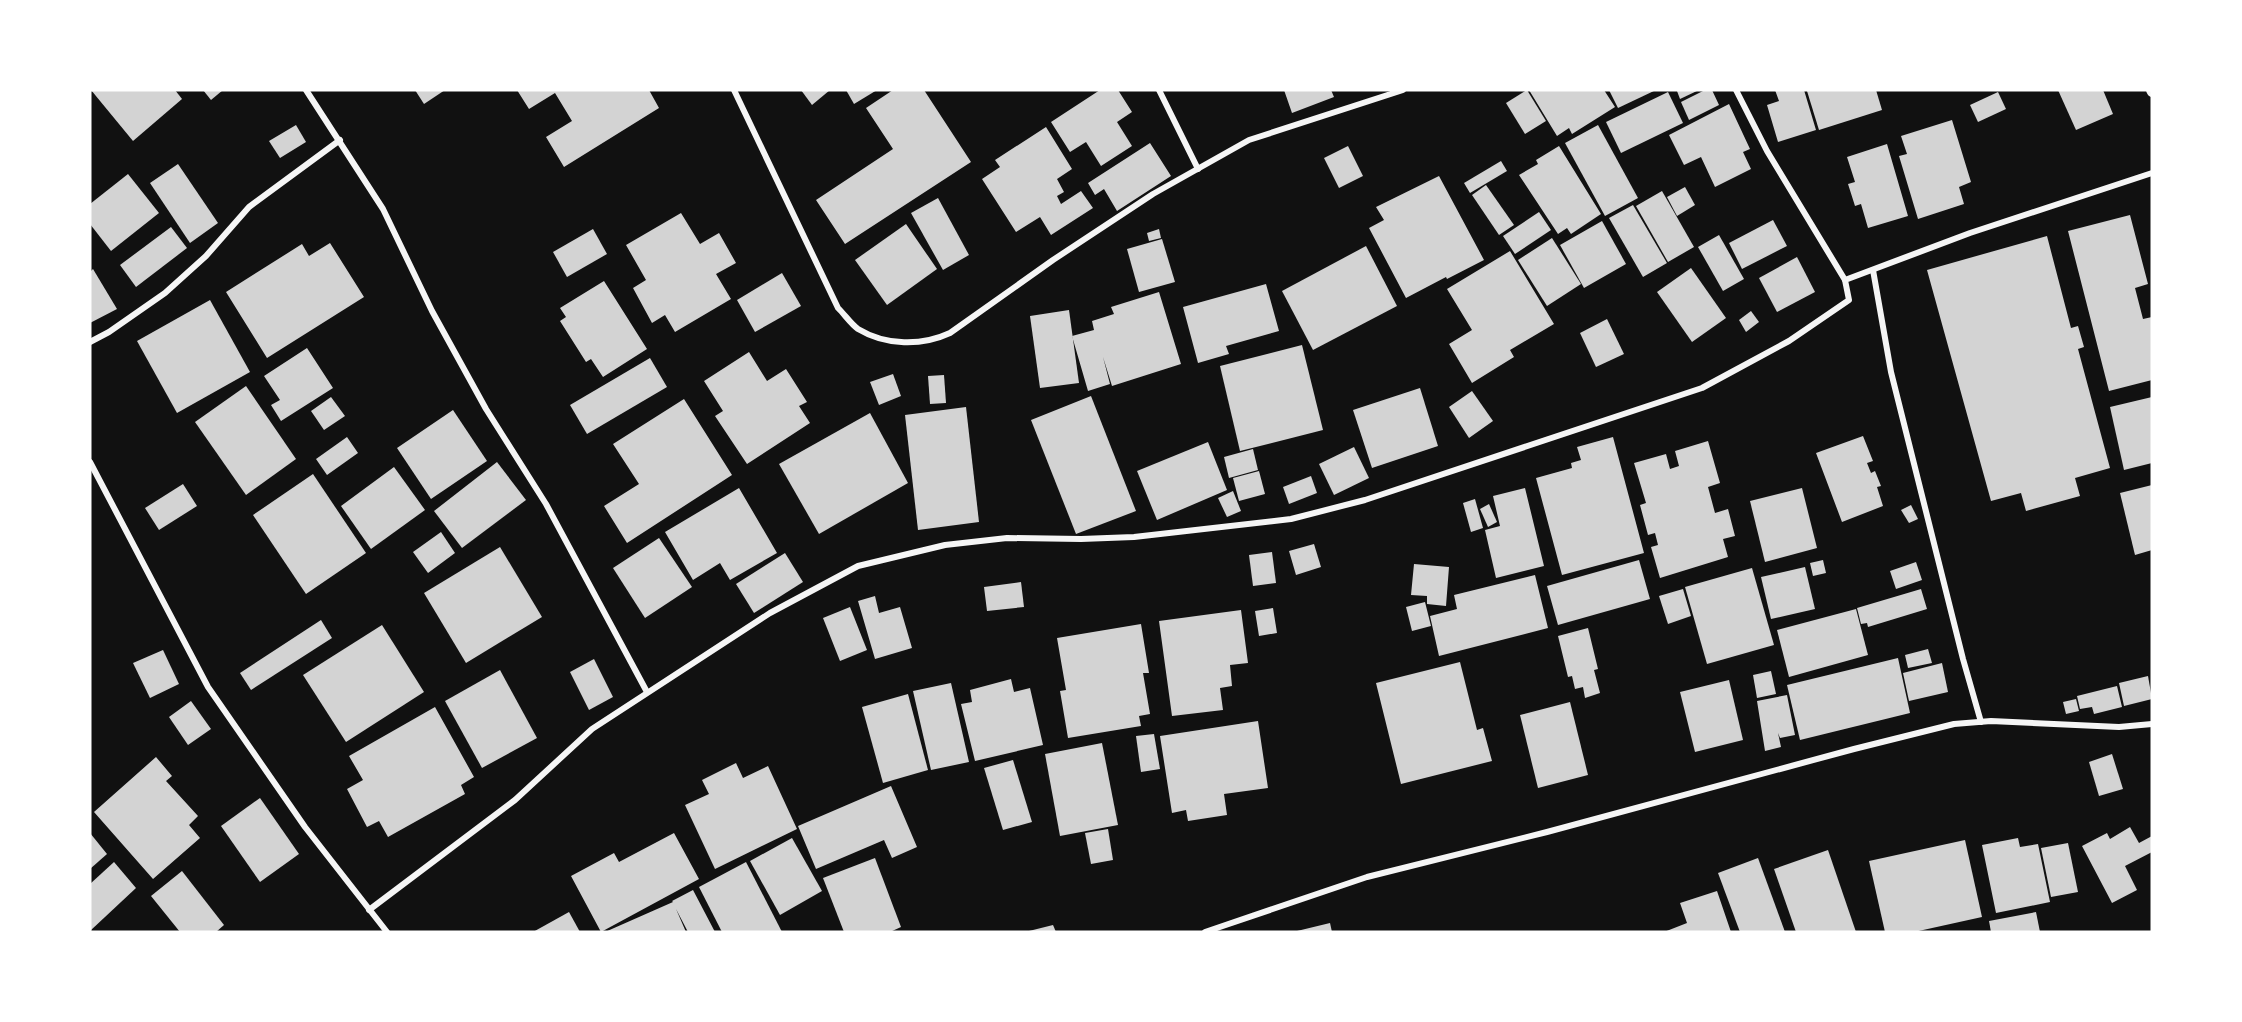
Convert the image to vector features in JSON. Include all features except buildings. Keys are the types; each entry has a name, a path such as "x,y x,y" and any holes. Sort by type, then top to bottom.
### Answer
{"street":[{"path":"306,90 383,209 432,311 486,409 546,504 647,692"},
{"path":"734,90 838,308 856,327 871,336 897,342 919,343 950,333 1053,260 1153,194 1249,140 1403,90"},
{"path":"1159,90 1198,169"},
{"path":"369,910 515,800 592,729 770,613 858,566 945,545 997,539 1134,537 1291,519 1365,500 1702,388 1789,341 1849,300 1845,280 1767,151 1736,90"},
{"path":"90,342 109,332 165,293 206,256 249,207 340,140"},
{"path":"1845,280 1970,233 2152,173"},
{"path":"1873,270 1891,372 1981,722"},
{"path":"90,462 208,687 305,827 387,932"},
{"path":"1205,932 1367,877 1547,832 1954,724 1981,722 2119,728 2152,724"}]}
